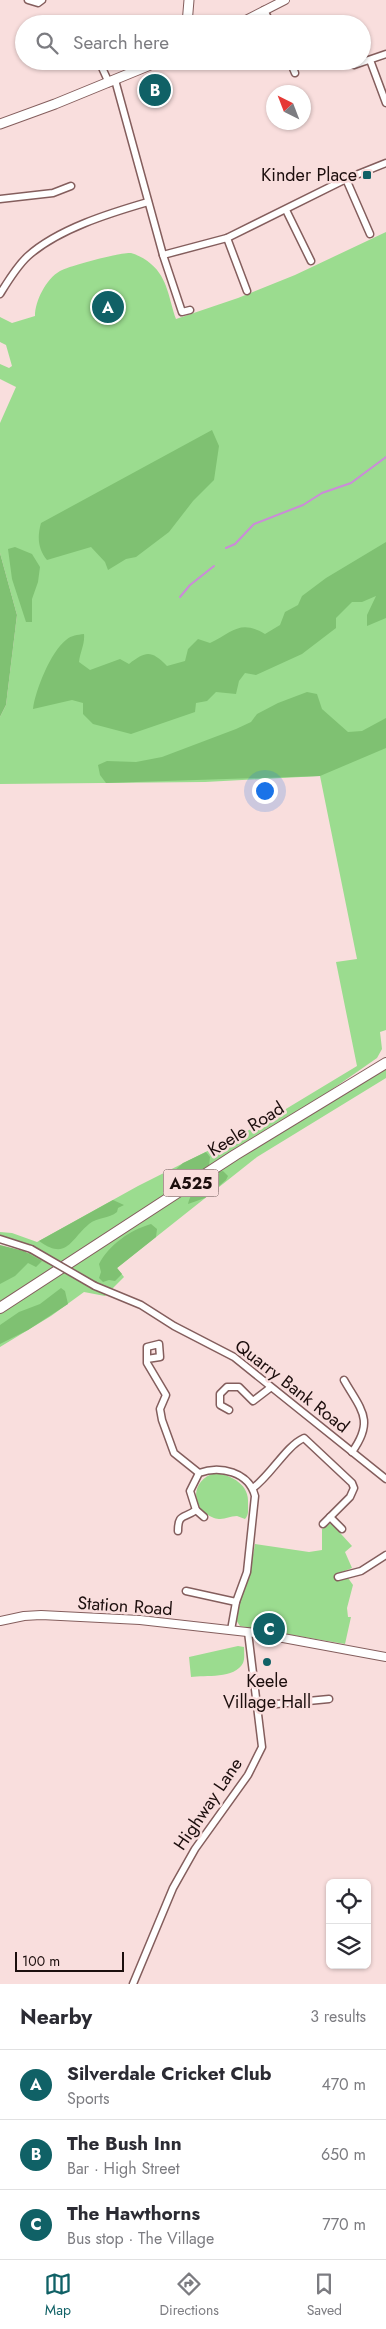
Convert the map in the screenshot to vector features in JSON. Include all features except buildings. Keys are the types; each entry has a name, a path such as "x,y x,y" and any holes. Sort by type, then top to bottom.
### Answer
{"main road":[{"path":"188,15 189,0"},
{"path":"0,124 139,70"},
{"name":"Keele Road","path":"0,1308 227,1160 386,1063"}],"street":[{"path":"28,0 38,3 42,0"},
{"path":"255,15 284,0"},
{"path":"264,10 266,15"},
{"path":"371,60 386,54"},
{"path":"371,63 386,103"},
{"path":"105,70 112,82 163,255 182,312 190,310"},
{"path":"163,255 228,238 346,179 386,163"},
{"path":"346,179 370,234"},
{"path":"0,197 53,193 71,186"},
{"path":"0,294 27,257 58,237 76,228 148,202"},
{"path":"286,210 312,261"},
{"path":"73,220 76,228"},
{"path":"228,238 248,291"},
{"name":"Quarry Bank Road","path":"0,1240 31,1249 95,1286 141,1305 174,1326 234,1357 270,1388 386,1479"},
{"path":"147,1359 147,1363 166,1395 160,1409 174,1453 199,1473"},
{"path":"344,1380 363,1413 365,1422 363,1436 352,1452"},
{"path":"229,1410 220,1404 220,1394 227,1387 239,1387 253,1401 270,1388"},
{"path":"253,1488 273,1471 304,1438 352,1483 354,1488 350,1497 324,1524"},
{"path":"204,1517 196,1510 190,1491 199,1473 212,1468 224,1470 243,1479 253,1488 255,1496 247,1572 236,1602 231,1630"},
{"path":"178,1532 178,1521 182,1516 196,1510"},
{"path":"330,1518 342,1529"},
{"path":"338,1577 361,1571 386,1556"},
{"path":"186,1591 236,1602"},
{"name":"Station Road","path":"0,1621 24,1616 97,1617 248,1632 386,1657"},
{"name":"Highway Lane","path":"134,1984 173,1888 195,1849 248,1775 262,1747 248,1632"},
{"path":"256,1706 329,1699"}],"green space":[{"path":"386,232 386,1030 380,1032 382,1049 377,1058 311,1104 122,1222 0,1303 0,1273 27,1255 32,1246 0,1236 0,1232 12,1233 37,1242 138,1186 261,1124 357,1066 336,962 357,959 320,776 205,782 0,784 0,717 6,705 17,615 0,553 0,423 16,387 0,379 0,364 9,368 12,366 6,345 0,342 0,317 12,323 35,316 42,291 50,279 60,271 95,260 131,253 147,260 157,270 165,283 176,319 238,298 295,275"},
{"path":"212,430 219,446 214,480 193,501 169,532 136,557 126,559 108,570 105,562 91,547 47,560 39,543 41,523"},
{"path":"386,542 386,618 367,626 367,615 376,596 362,602 352,602 336,618 336,628 302,654 256,675 245,673 239,681 236,694 216,692 207,701 196,703 195,712 131,734 93,724 83,714 83,703 72,700 33,709 40,682 49,662 60,645 70,637 84,634 79,662 90,670 120,659 129,664 148,654 157,657 167,666 185,661 188,649 198,639 210,643 231,631 243,627 265,634 280,625 285,612 298,605 302,596 326,578"},
{"path":"15,547 32,554 40,567 38,582 32,599 32,622 26,622 12,579 8,549"},
{"path":"0,553 17,615 6,705 0,717"},
{"path":"307,692 317,694 322,709 348,732 362,731 386,718 386,748 320,776 106,783 100,775 98,765 107,761 136,762 162,757 236,729 251,722 257,714 278,703"},
{"path":"386,1068 386,1078 257,1157 117,1268 124,1277 105,1296 84,1292 51,1316 0,1347 0,1313 273,1136"},
{"path":"206,1152 210,1157 209,1166 194,1174 178,1177 174,1171 183,1163"},
{"path":"223,1171 228,1176 226,1180 205,1198 188,1204 193,1192 201,1182 211,1175"},
{"path":"113,1200 124,1205 118,1208 114,1214 89,1224 72,1242 62,1249 48,1247 39,1241"},
{"path":"151,1224 157,1229 156,1237 117,1268 122,1274 115,1281 103,1282 99,1278 101,1272 99,1264 103,1257 128,1234"},
{"path":"0,1245 24,1251 42,1261 36,1267 28,1263 15,1276 0,1284"},
{"path":"61,1288 65,1291 68,1304 28,1330 0,1344 0,1325 19,1312 40,1304"},
{"path":"215,1473 228,1476 243,1486 248,1497 248,1512 245,1519 237,1516 221,1519 214,1518 206,1514 197,1502 197,1488 207,1477"},
{"path":"332,1524 352,1546 345,1552 352,1568 337,1574 338,1580 348,1578 353,1585 347,1608 348,1617 351,1617 345,1644 240,1626 236,1620 255,1544 309,1552 322,1550 322,1529"},
{"path":"238,1646 244,1647 244,1661 233,1672 191,1677 189,1657"}],"waterway":[{"path":"226,548 235,544 254,524 303,505 322,493 351,483 386,457"},
{"path":"180,597 190,585 214,566"}],"place":[{"name":"The Bush Inn","path":"155,90"},
{"name":"Kinder Place","path":"367,175"},
{"name":"Silverdale Cricket Club","path":"108,307"},
{"name":"The Hawthorns","path":"269,1629"},
{"name":"Keele Village Hall","path":"267,1662"}]}
